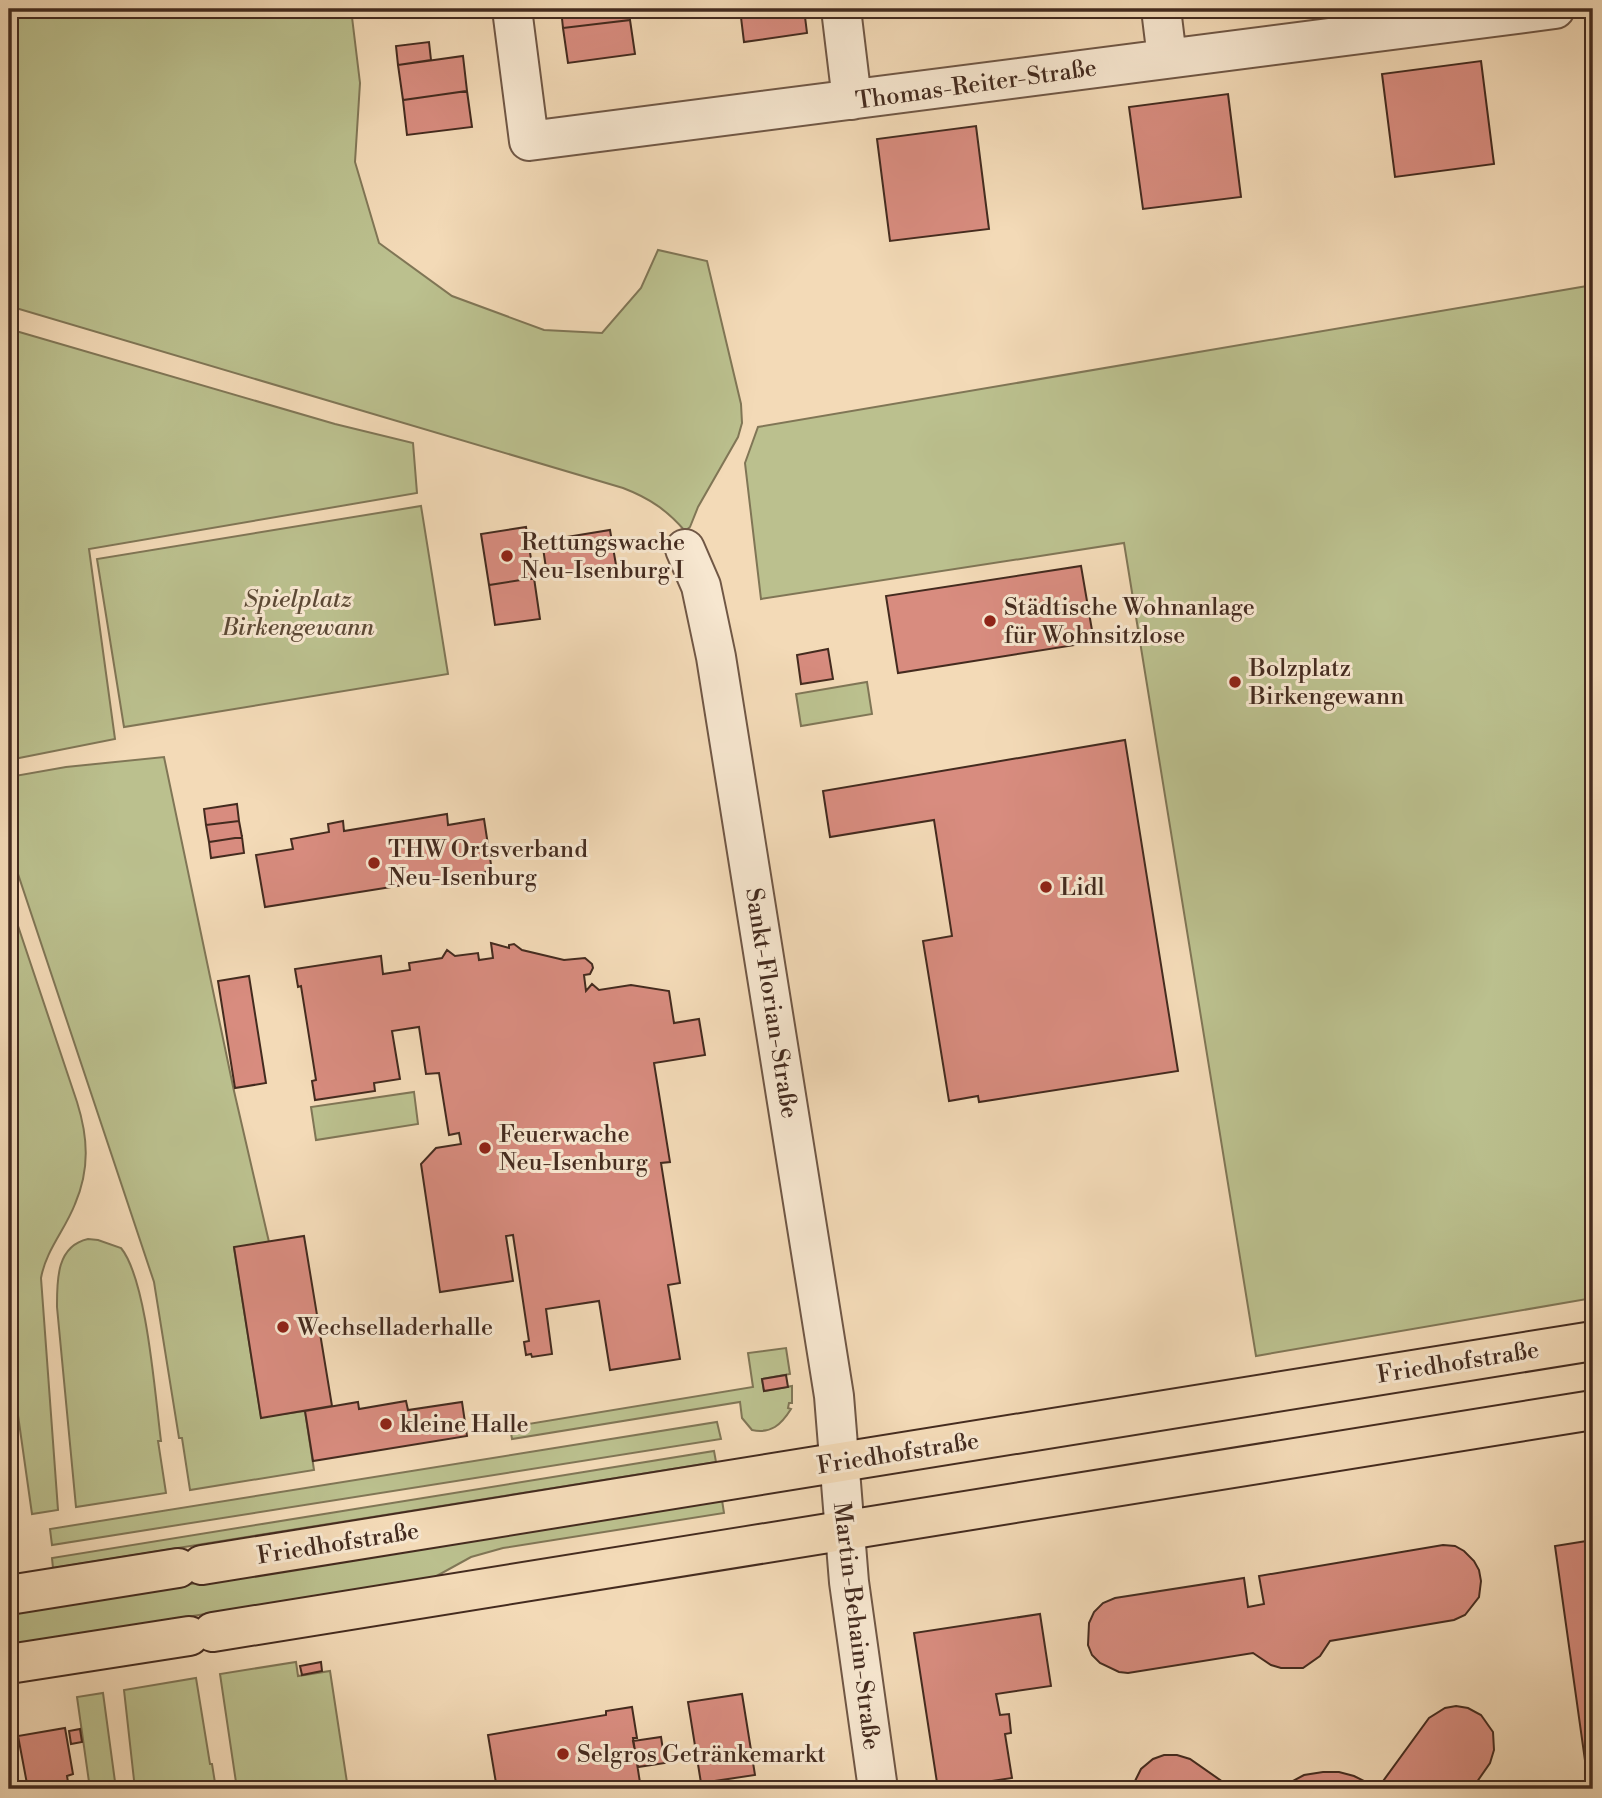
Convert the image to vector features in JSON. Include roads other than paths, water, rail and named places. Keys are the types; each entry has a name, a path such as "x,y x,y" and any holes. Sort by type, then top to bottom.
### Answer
{"main road":[{"name":"Friedhofstraße","path":"9,1595 1593,1341"},
{"path":"9,1664 1593,1410"}],"street":[{"name":"Thomas-Reiter-Straße","path":"512,9 529,141 1167,58 1482,13 1555,9"},
{"path":"841,9 852,100"},
{"path":"1161,9 1167,58"},
{"name":"Sankt-Florian-Straße","path":"685,549 701,586 716,657 831,1380 838,1462"},
{"name":"Martin-Behaim-Straße","path":"838,1462 844,1531 878,1789"}],"place":[{"name":"Rettungswache Neu-Isenburg I","path":"507,556"},
{"name":"Städtische Wohnanlage für Wohnsitzlose","path":"990,621"},
{"name":"Bolzplatz Birkengewann","path":"1235,682"},
{"name":"THW Ortsverband Neu-Isenburg","path":"374,863"},
{"name":"Lidl","path":"1046,887"},
{"name":"Feuerwache Neu-Isenburg","path":"485,1148"},
{"name":"Wechselladerhalle","path":"283,1327"},
{"name":"kleine Halle","path":"386,1424"},
{"name":"Selgros Getränkemarkt","path":"563,1754"}],"park label":[{"name":"Spielplatz Birkengewann","path":"298,613"}]}
